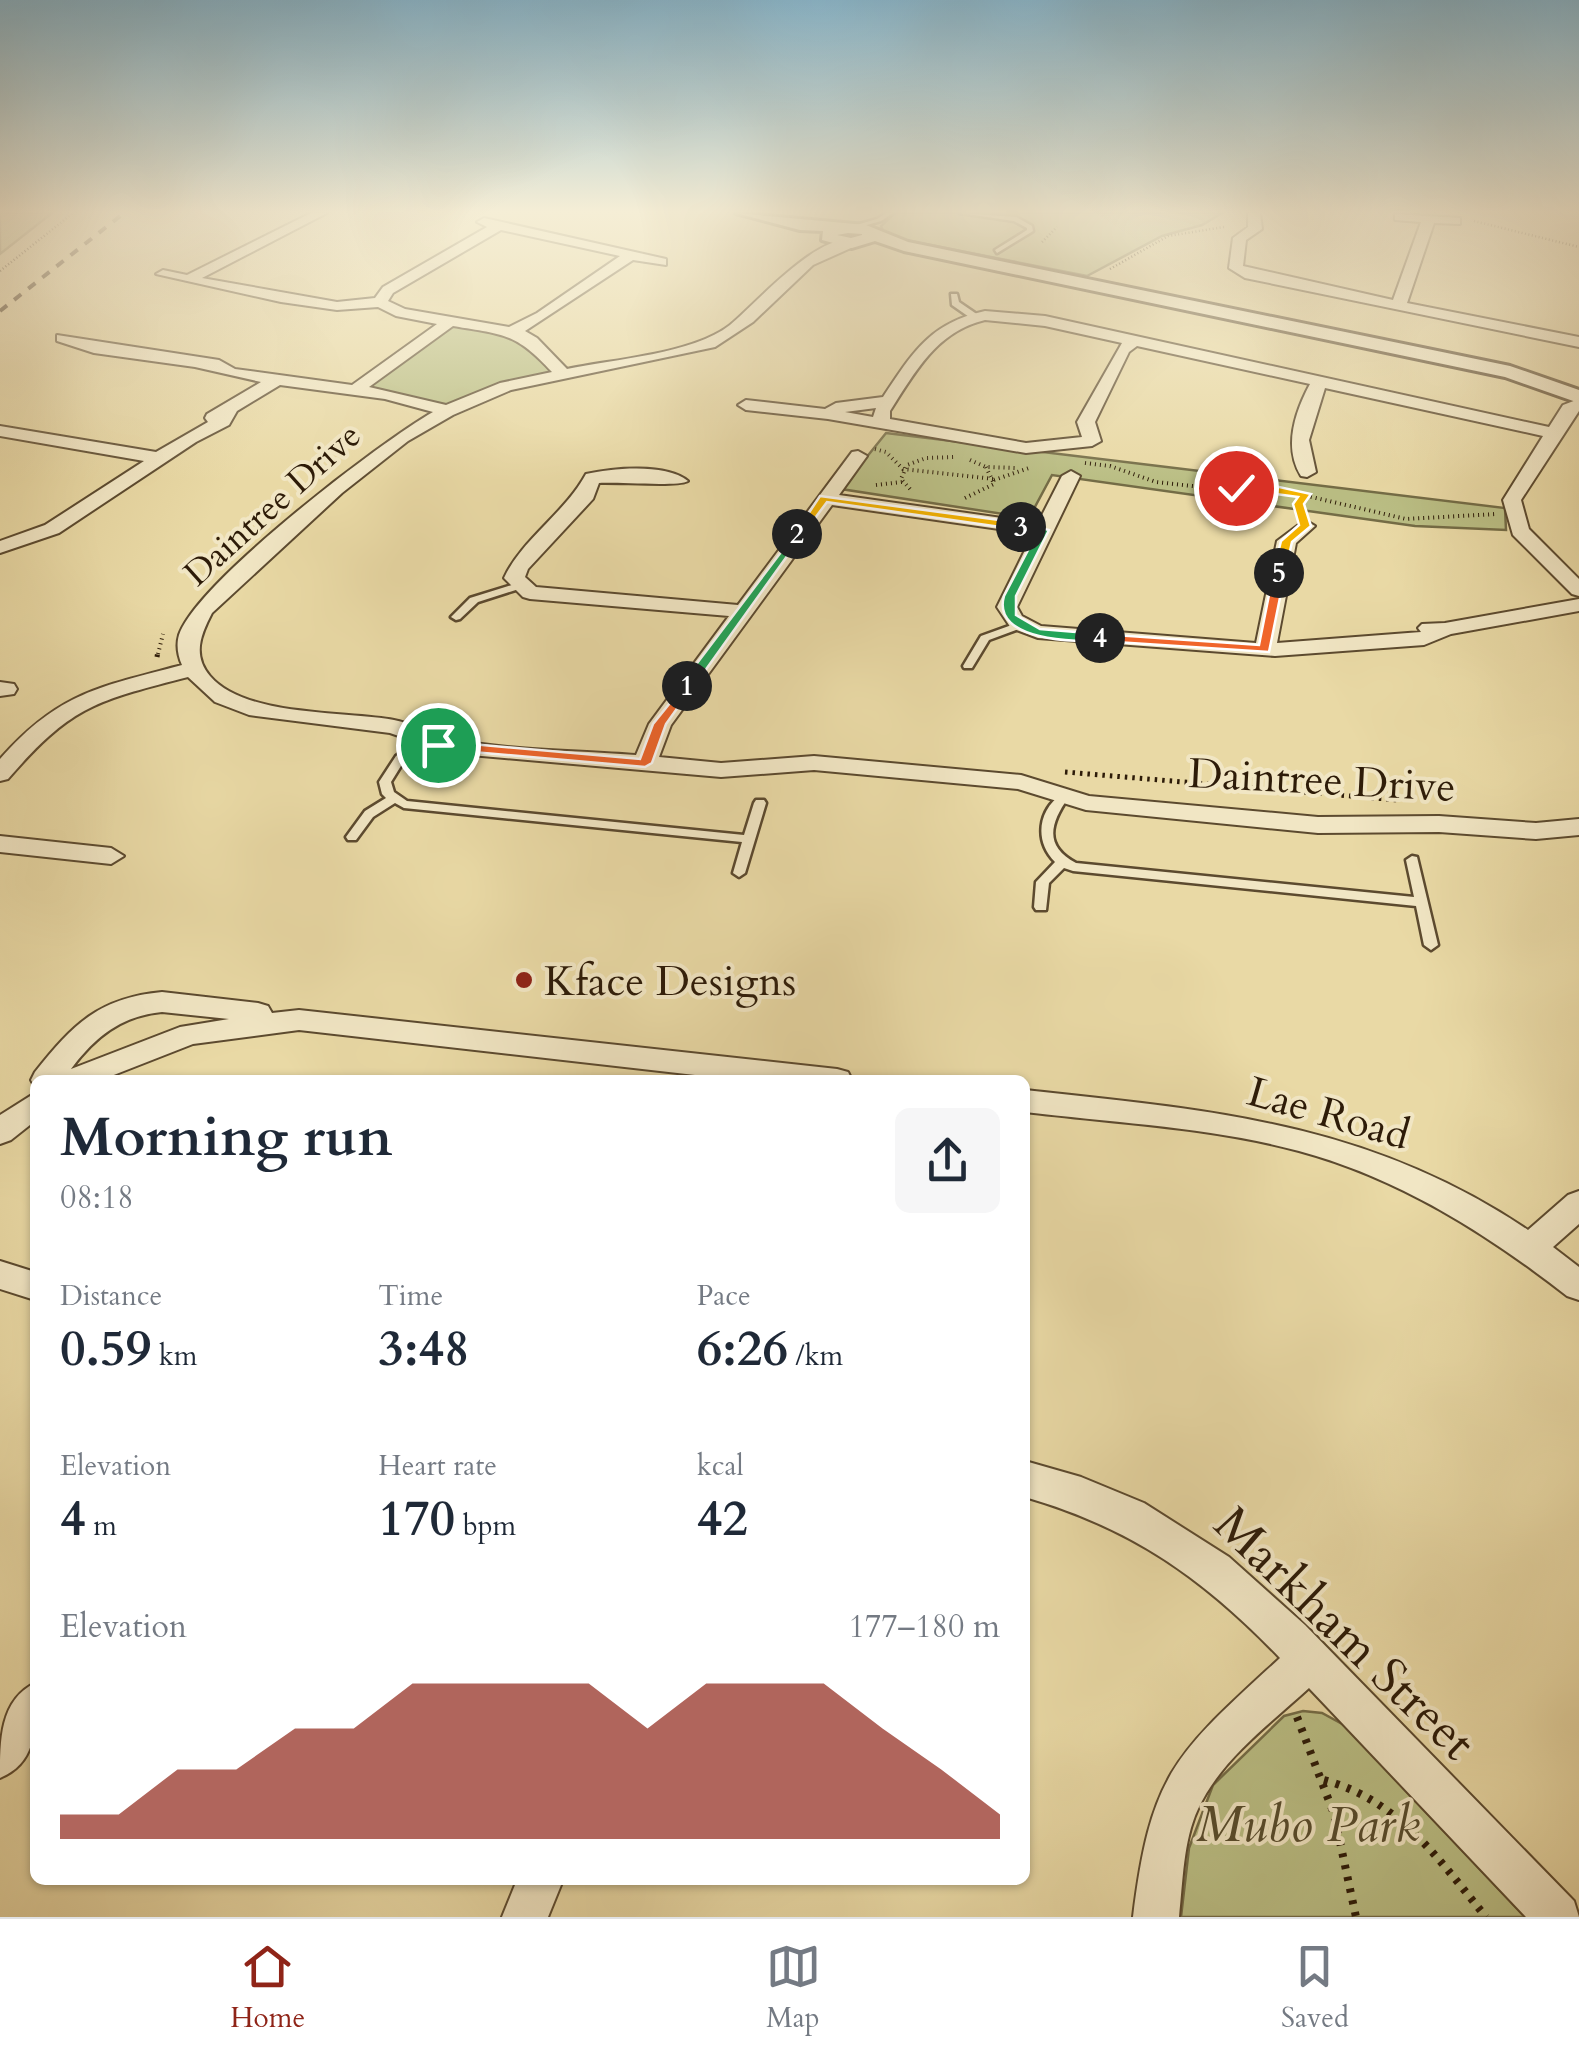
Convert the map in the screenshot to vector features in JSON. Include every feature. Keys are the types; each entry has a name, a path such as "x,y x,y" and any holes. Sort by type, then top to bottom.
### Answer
{"street":[{"path":"315,302 345,306 376,302"},
{"path":"381,302 401,313 512,330 532,341 564,375"},
{"path":"512,330 562,302"},
{"name":"Daintree Drive","path":"759,302 719,340 686,352 564,375 446,410 414,428 347,480 203,610 188,638 193,669 210,689 238,704 276,714 394,727 448,746 722,770 814,763 1021,782 1062,798 1098,805 1334,826 1439,824 1536,831 1579,827"},
{"path":"1176,302 1565,383 1575,404 1512,500 1520,531 1579,590"},
{"path":"1385,302 1575,335"},
{"path":"645,763 660,724 740,611 862,452 882,422 880,415 888,401 939,332 975,317 1030,318 1554,433"},
{"path":"356,389 452,320"},
{"path":"62,338 82,346 235,374 356,389 446,410"},
{"path":"746,405 882,422 1026,448 1092,441 1086,422 1122,350 1132,340"},
{"path":"0,547 52,530 190,438 208,431 280,378"},
{"path":"1308,472 1298,452 1313,394 1320,382"},
{"path":"828,414 836,408 888,401"},
{"path":"0,430 159,458"},
{"path":"1072,470 1007,606 1020,625 1060,634 1264,649 1324,649 1385,640 1406,642 1435,636 1445,629 1579,605"},
{"path":"679,481 639,475 592,478 586,495 518,567 514,578 518,586 530,592 550,595 740,611"},
{"path":"1522,486 1543,553"},
{"path":"824,498 1044,530"},
{"path":"1264,649 1287,541 1305,526"},
{"path":"5,763 66,710 108,692 193,669"},
{"path":"0,844 112,856"},
{"path":"50,1075 90,1026 116,1009 174,1000 299,1020 793,1075"},
{"path":"86,1075 190,1034 299,1020"},
{"name":"Lae Road","path":"1030,1102 1220,1124 1330,1148 1429,1188 1530,1248 1579,1286"},
{"path":"0,1132 30,1105"},
{"path":"1530,1248 1579,1204"},
{"path":"0,1275 30,1284"},
{"name":"Markham Street","path":"1030,1481 1126,1512 1163,1531 1236,1584 1294,1673 1558,1917"},
{"path":"1156,1917 1168,1840 1180,1797 1208,1754 1294,1673"},
{"path":"0,1756 30,1711"},
{"path":"525,1917 538,1885"}],"lane":[{"path":"956,302 975,317"},
{"path":"456,617 474,600 518,586"},
{"path":"968,666 981,642 1020,625"},
{"path":"422,740 388,776 385,789 393,799 415,806 749,840"},
{"path":"1062,798 1047,820 1045,839 1047,848 1062,862 1098,872 1421,902"},
{"path":"352,837 369,814 393,799"},
{"path":"740,874 760,802"},
{"name":"Daintree Drive","path":"1412,860 1431,945"},
{"path":"1041,907 1046,876 1062,862"}],"path":[{"path":"862,452 886,452 904,468 994,479 1030,468 986,467 942,456 918,460 904,468 901,479 915,492"},
{"path":"1072,470 1110,466 1144,480 1186,486 1265,487 1406,519 1514,515"},
{"path":"986,467 994,479"},
{"path":"1305,526 1298,504 1305,494 1308,472"},
{"path":"954,499 982,493 994,479"},
{"path":"152,666 168,624"},
{"path":"1294,1673 1301,1725 1324,1780 1347,1862 1356,1917"},
{"path":"1324,1780 1368,1794 1400,1818 1486,1917"}],"green space":[{"path":"452,323 521,337 552,373 445,406 367,387"},
{"path":"886,433 1505,508 1506,530 1415,526 1052,475 1029,518 841,489"},
{"name":"Mubo Park","path":"1303,1711 1322,1713 1344,1725 1525,1917 1181,1917 1189,1848 1213,1785 1284,1716"}],"railway":[{"path":"0,311 11,302"}],"place":[{"name":"Kface Designs","path":"524,980"}],"route":[{"path":"438,745 645,763 660,724 824,498 845,498 1044,530 1007,606 1010,616 1024,628 1264,649 1287,541 1305,526 1298,504 1305,494 1265,487 1236,488"}]}
